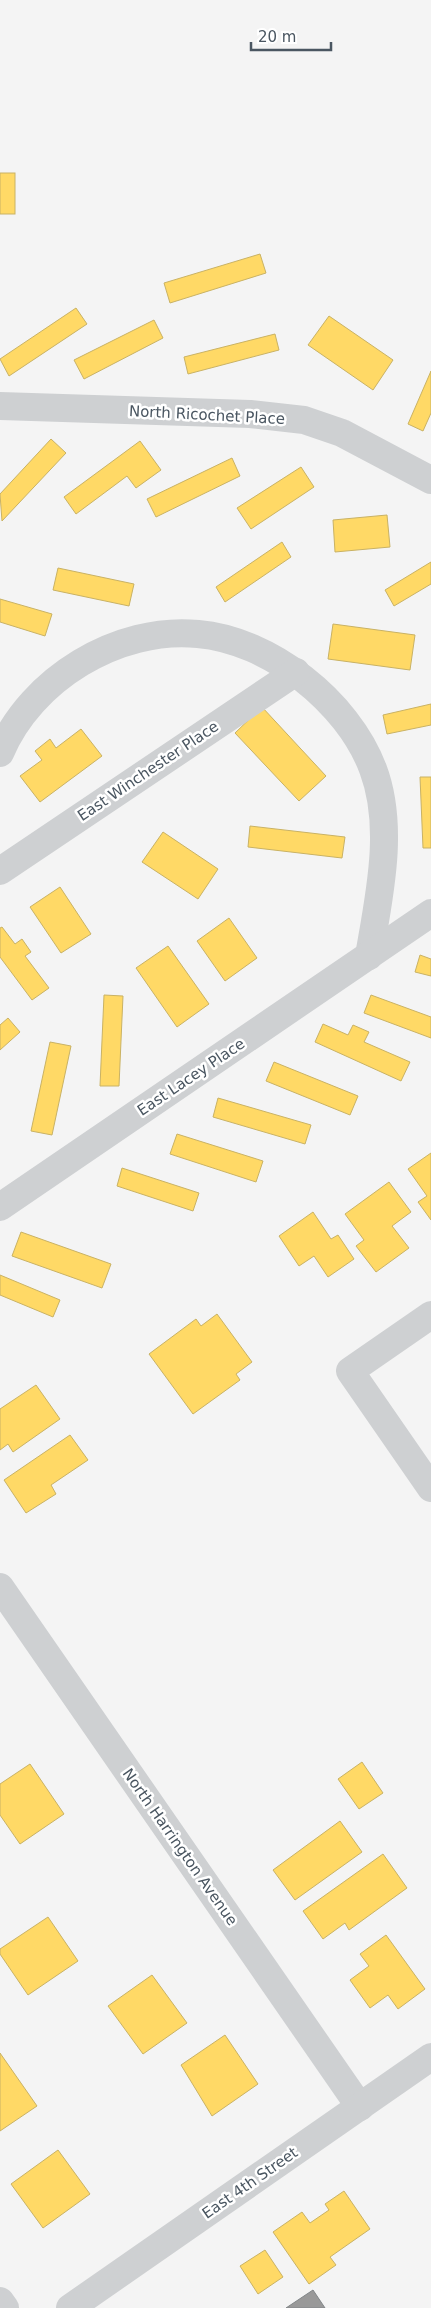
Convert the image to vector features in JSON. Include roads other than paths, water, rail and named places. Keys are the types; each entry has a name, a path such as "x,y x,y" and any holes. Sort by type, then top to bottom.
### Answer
{"street":[{"name":"North Ricochet Place","path":"0,406 250,414 304,420 342,433 431,480"},
{"path":"0,753 19,720 42,693 68,669 103,651 139,638 199,634 264,653 296,672 340,715 355,736 373,768 381,795 383,838 379,896 369,956"},
{"name":"East Winchester Place","path":"0,871 296,672"},
{"name":"East Lacey Place","path":"0,1207 431,913"},
{"path":"431,1315 350,1371 431,1488"},
{"name":"North Harrington Avenue","path":"0,1587 360,2107"},
{"name":"East 4th Street","path":"70,2308 431,2057"},
{"path":"0,2301 5,2308"}]}
